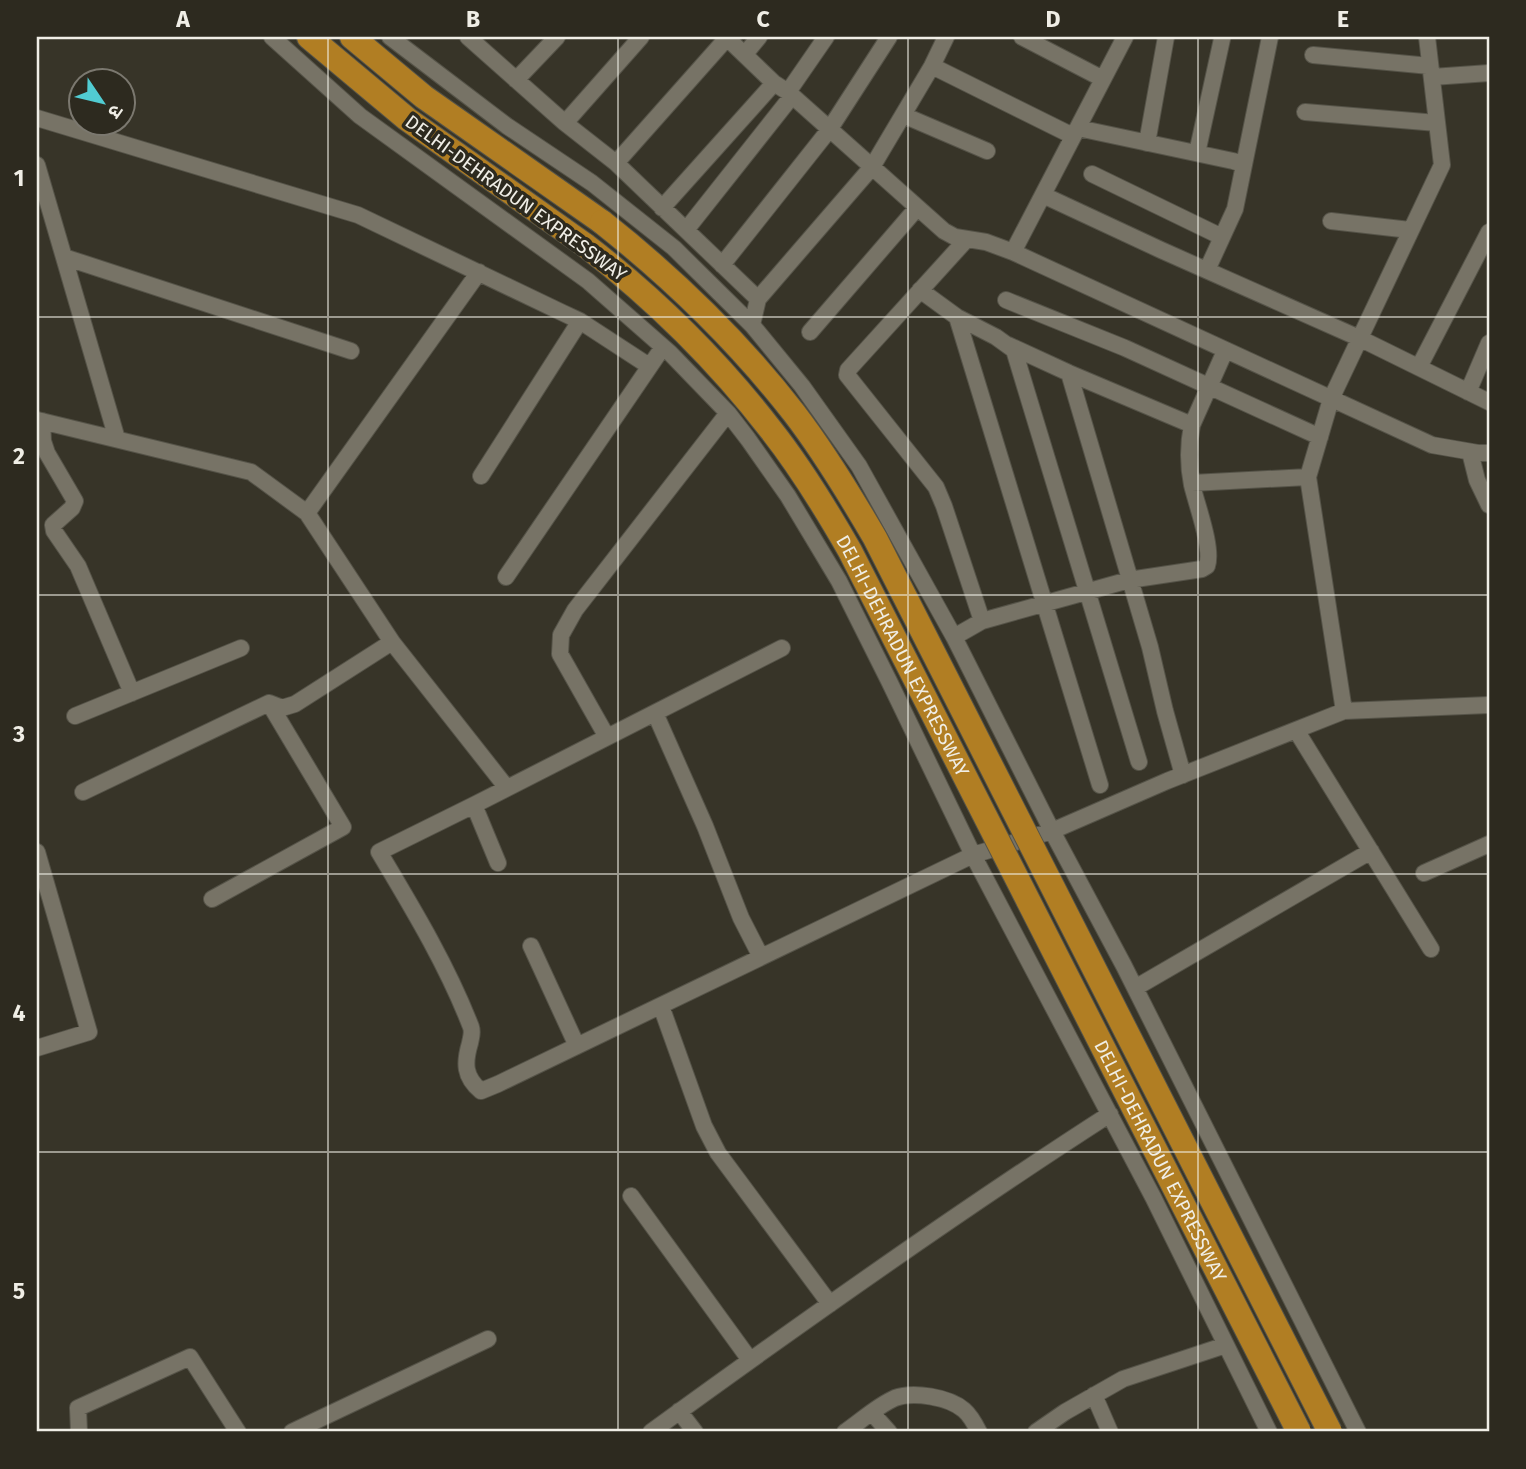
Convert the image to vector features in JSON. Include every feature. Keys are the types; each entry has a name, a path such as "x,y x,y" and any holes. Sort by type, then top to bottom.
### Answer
{"highway":[{"name":"DELHI-DEHRADUN EXPRESSWAY","path":"309,37 407,119 585,244 653,300 722,370 801,470 850,551 1299,1432"},
{"name":"DELHI-DEHRADUN EXPRESSWAY","path":"352,37 424,97 602,222 663,272 704,310 750,360 824,454 875,538 1330,1432"}],"street":[{"path":"272,37 360,116 588,281 663,347 728,413 748,439 788,496 839,581 973,855 1153,1197 1269,1432"},
{"path":"390,37 506,125 592,183 674,248 752,325 802,386 859,466 954,637 1359,1432"},
{"path":"516,80 557,37"},
{"path":"565,123 641,37"},
{"path":"616,163 727,37 944,231 955,237 986,242 1013,252 1432,445 1489,453"},
{"path":"745,54 759,37"},
{"path":"686,230 784,90 826,37"},
{"path":"722,265 830,130 889,37"},
{"path":"1022,37 1103,79"},
{"path":"1013,252 1125,37"},
{"path":"1147,143 1167,37"},
{"path":"1207,270 1235,209 1270,37"},
{"path":"1345,711 1308,477 1331,399 1442,165 1427,37"},
{"path":"752,325 758,299 872,167 932,66 940,39"},
{"path":"1197,153 1222,39"},
{"path":"477,40 516,80 616,163 758,299"},
{"path":"1313,55 1431,72 1489,73"},
{"path":"932,66 1076,132 1147,143 1243,164"},
{"path":"662,208 784,90"},
{"path":"1305,112 1437,123"},
{"path":"903,115 987,151"},
{"path":"37,118 358,215 580,321 649,366"},
{"path":"37,165 117,439"},
{"path":"1092,174 1222,237"},
{"path":"1043,195 1359,338 1489,402"},
{"path":"810,332 917,208"},
{"path":"1332,221 1410,230"},
{"path":"1419,368 1489,232"},
{"path":"966,240 847,374 936,487 982,621"},
{"path":"64,257 351,351"},
{"path":"307,513 478,272"},
{"path":"920,290 957,317 1008,345 1192,425"},
{"path":"1006,300 1125,348 1320,437"},
{"path":"957,317 1100,785"},
{"path":"481,476 580,321"},
{"path":"1468,392 1489,343"},
{"path":"1008,345 1014,350 1139,762"},
{"path":"506,577 663,347"},
{"path":"954,637 982,621 1129,580 1207,566 1209,552 1192,483 1188,451 1192,425 1225,351"},
{"path":"1069,373 1150,647 1183,775"},
{"path":"607,737 560,654 561,635 583,599 728,413"},
{"path":"132,693 79,566 54,531 53,525 72,508 75,501 47,453 39,421 251,472 307,513 393,642 507,788"},
{"path":"1470,452 1477,480 1489,505"},
{"path":"1192,483 1308,477"},
{"path":"83,792 269,703 282,708 295,704 393,642"},
{"path":"75,716 241,648"},
{"path":"782,648 379,852 430,936 472,1031 467,1068 470,1082 481,1091 973,855 1052,831 1183,775 1345,711 1489,705"},
{"path":"212,899 343,827 269,703"},
{"path":"655,713 705,826 741,918 761,957"},
{"path":"1296,730 1431,949"},
{"path":"474,805 498,863"},
{"path":"1424,873 1489,844"},
{"path":"1135,988 1371,851"},
{"path":"37,852 89,1032 37,1048"},
{"path":"531,946 577,1046"},
{"path":"661,1006 704,1126 718,1153 830,1304"},
{"path":"650,1432 1000,1185 1110,1114"},
{"path":"631,1196 750,1360"},
{"path":"292,1432 488,1339"},
{"path":"1036,1432 1065,1412 1124,1379 1226,1345"},
{"path":"79,1432 78,1408 190,1357 238,1432"},
{"path":"845,1432 881,1405 902,1395 931,1397 950,1402 963,1409 979,1432"},
{"path":"1094,1395 1110,1432"},
{"path":"679,1411 695,1432"},
{"path":"872,1413 889,1432"}]}
